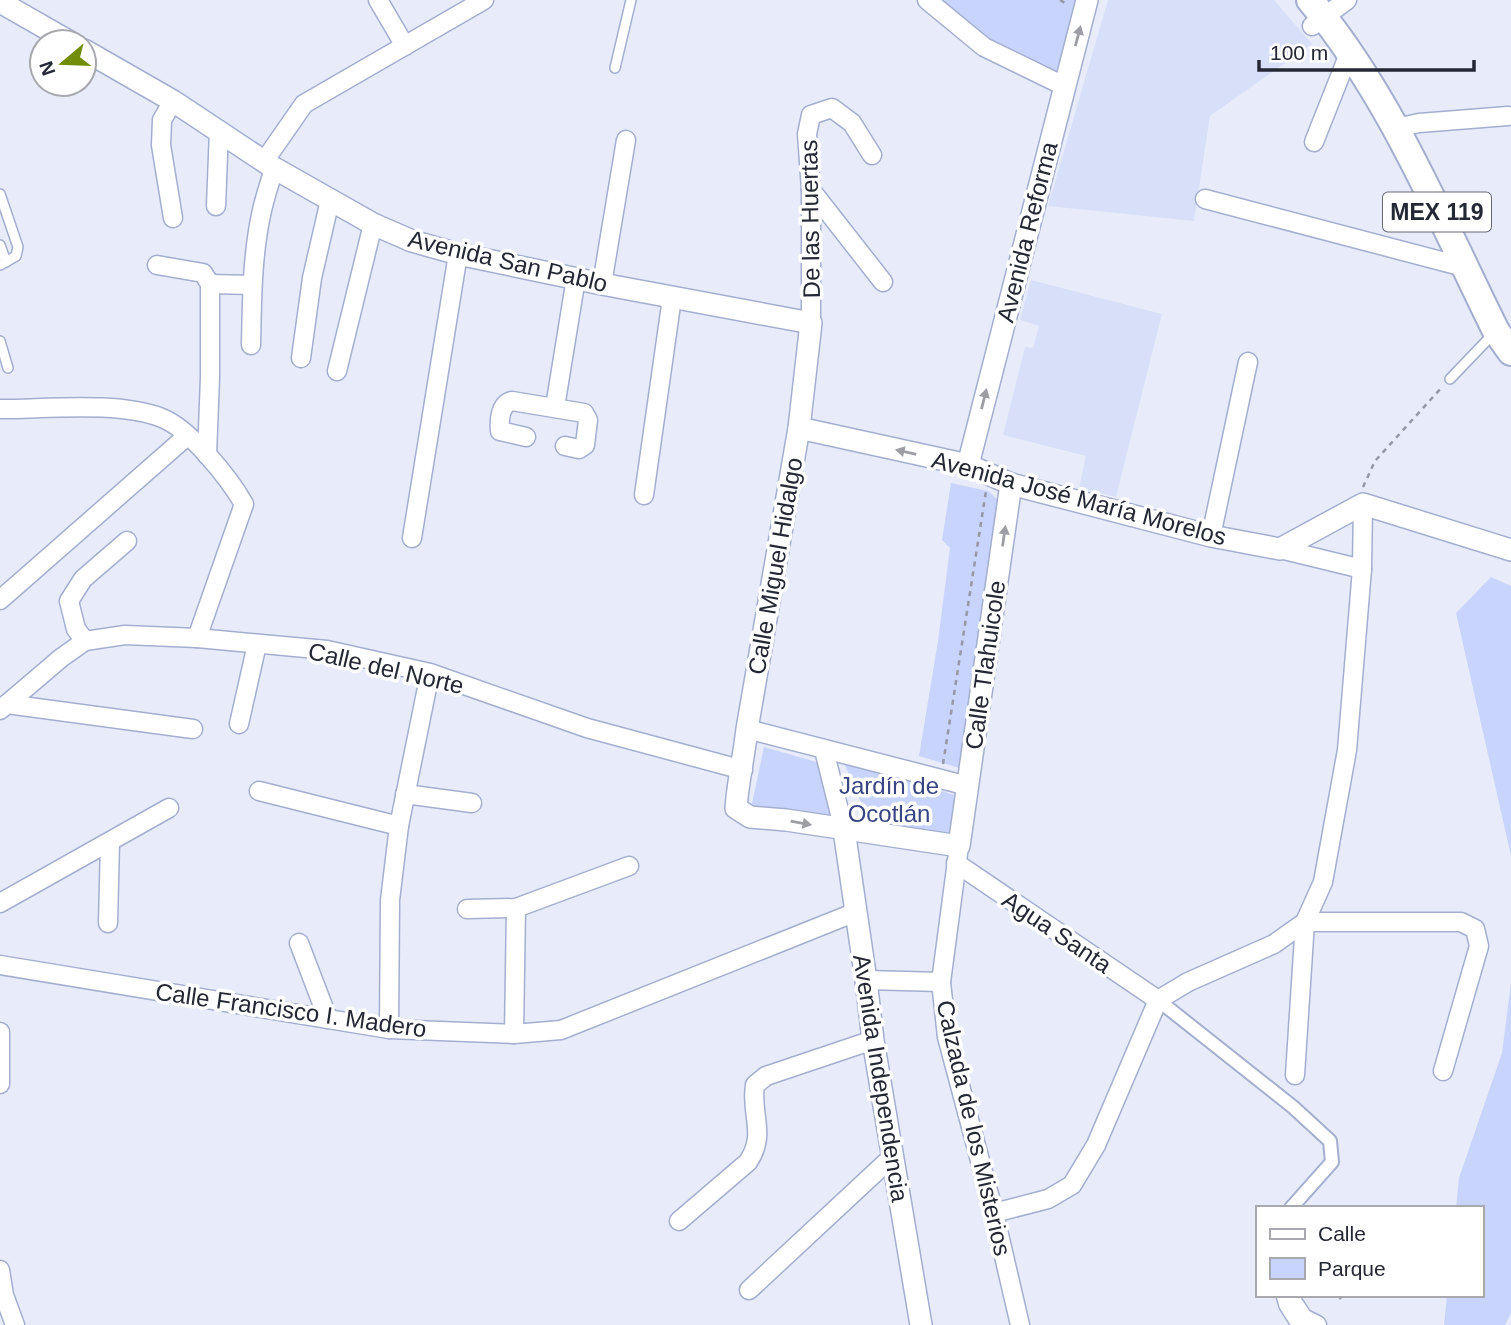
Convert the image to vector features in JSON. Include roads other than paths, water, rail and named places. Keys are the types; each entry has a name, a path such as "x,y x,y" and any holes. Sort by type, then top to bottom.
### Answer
{"main road":[{"name":"MEX 119","path":"1289,0 1316,15 1396,128 1464,267 1506,335"}],"street":[{"path":"378,0 405,46"},
{"path":"251,345 252,285 269,164 304,104 484,0"},
{"path":"927,0 984,47 1064,86"},
{"name":"Avenida Reforma","path":"968,465 1087,0"},
{"path":"1316,15 1347,0"},
{"path":"0,2 46,28"},
{"name":"Avenida San Pablo","path":"98,58 173,101 330,200 373,224 412,241 458,254 602,284 811,323"},
{"path":"1314,142 1351,62"},
{"path":"173,101 162,120 161,145 173,218"},
{"name":"De las Huertas","path":"811,323 811,190 807,134 811,115 832,108 852,123 872,155"},
{"path":"1396,128 1419,123 1508,116"},
{"path":"216,206 219,130"},
{"path":"602,284 626,140"},
{"path":"811,190 883,282"},
{"path":"1205,199 1464,267"},
{"path":"301,358 312,278 330,200"},
{"path":"337,371 373,224"},
{"path":"412,538 458,254"},
{"path":"157,265 203,273 210,284 207,455"},
{"path":"555,407 576,278"},
{"path":"210,284 252,285"},
{"path":"644,495 672,298"},
{"name":"Calle Miguel Hidalgo","path":"811,323 799,428 736,808 750,817 844,830"},
{"path":"1211,536 1248,362"},
{"path":"526,437 500,430 503,406 507,402 555,407 588,416 583,448 565,446"},
{"path":"0,409 120,408 163,418 207,455 244,504 197,638"},
{"name":"Avenida José María Morelos","path":"799,428 968,465 1011,484 1211,536 1280,549"},
{"path":"0,600 187,436"},
{"name":"Calle Tlahuicole","path":"958,855 1011,484"},
{"path":"1280,549 1363,504 1511,550"},
{"path":"1295,1075 1305,922 1323,882 1347,750 1362,569 1363,504"},
{"path":"86,642 76,629 69,601 83,579 127,541"},
{"path":"1280,549 1362,569"},
{"name":"Calle del Norte","path":"4,707 61,658 86,642 125,635 197,638 327,650 430,673 587,728 743,770"},
{"path":"239,724 257,644"},
{"path":"389,1029 390,900 399,826 430,673"},
{"path":"4,707 193,729"},
{"path":"747,729 968,786"},
{"path":"824,750 844,830 958,855"},
{"path":"260,791 399,826"},
{"path":"405,794 472,803"},
{"path":"0,903 169,808"},
{"name":"Avenida Independencia","path":"844,830 873,1040 921,1325"},
{"path":"108,923 110,842"},
{"name":"Calzada de los Misterios","path":"958,855 940,982 947,1037 994,1213 1020,1325"},
{"name":"Agua Santa","path":"958,855 1158,1000"},
{"path":"467,909 516,908 629,866"},
{"path":"514,1034 516,908"},
{"name":"Calle Francisco I. Madero","path":"0,965 389,1029 514,1034 561,1030 856,912"},
{"path":"994,1213 1048,1199 1072,1185 1096,1145 1158,1000 1188,982 1274,944 1305,922 1461,922 1475,929 1479,946 1443,1071"},
{"path":"299,943 328,1019"},
{"path":"866,980 940,982"},
{"path":"1158,1000 1293,1107 1330,1141 1332,1162 1293,1206"},
{"path":"0,1032 0,1084"},
{"path":"679,1221 748,1162 757,1149 759,1134 753,1097 755,1085 766,1076 873,1040"},
{"path":"749,1290 893,1156"},
{"path":"0,1270 2,1293 15,1325"},
{"path":"1289,1297 1303,1318 1317,1325"}],"lane":[{"path":"615,68 631,0"},
{"path":"0,194 18,247 16,256 3,263 0,244"},
{"path":"1450,379 1506,335"},
{"path":"0,341 8,368"},
{"path":"1282,1297 1296,1325"}],"park label":[{"name":"Jardín de Ocotlán","path":"889,799"}]}
